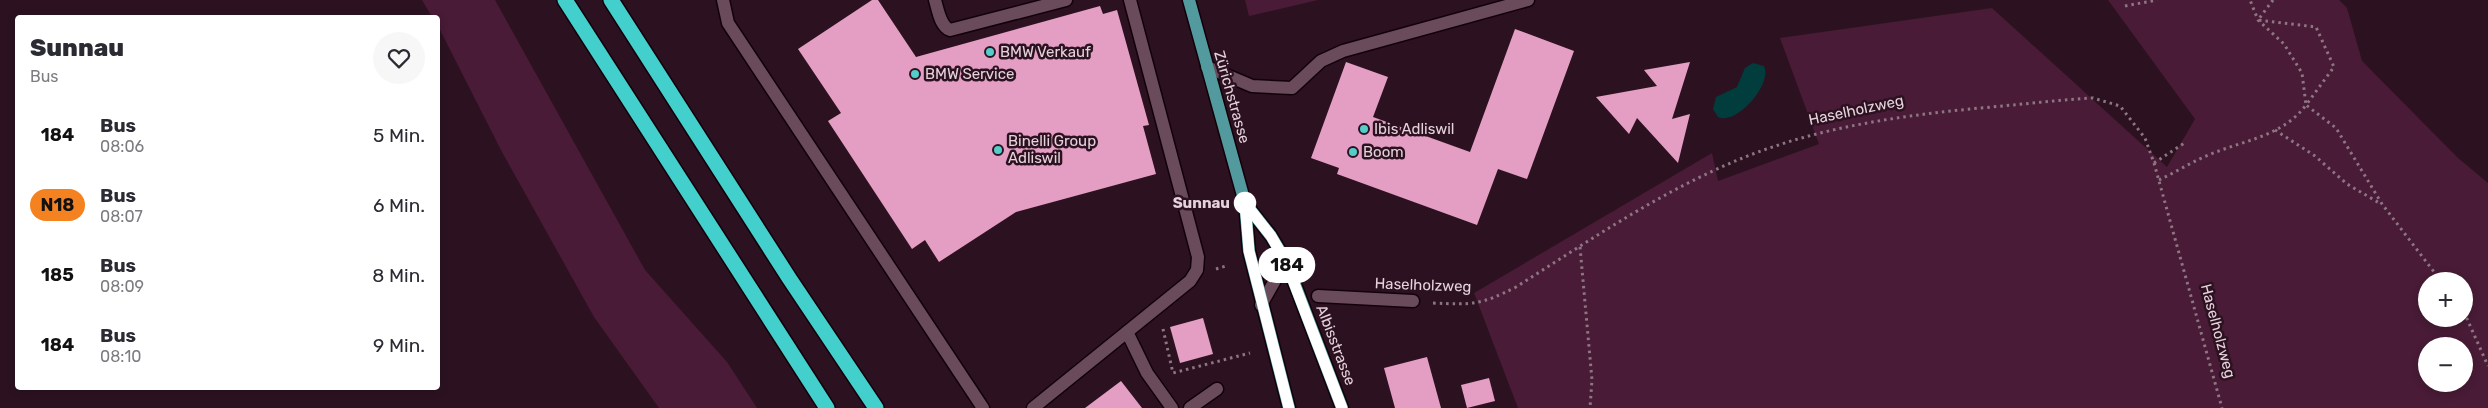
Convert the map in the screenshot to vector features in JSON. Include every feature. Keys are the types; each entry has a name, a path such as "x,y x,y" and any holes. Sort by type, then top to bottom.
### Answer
{"highway":[{"path":"565,0 824,404"},
{"path":"611,0 789,278 876,408"}],"main road":[{"name":"Zürichstrasse","path":"1189,0 1245,203 1249,251 1261,305"},
{"name":"Zürichstrasse","path":"1245,203 1271,236 1286,262 1299,293"},
{"name":"Albisstrasse","path":"1299,293 1342,408"},
{"path":"1261,305 1289,408"}],"lane":[{"path":"723,0 728,23 984,408"},
{"path":"935,0 944,27 955,30 1066,0"},
{"path":"1033,408 1190,281 1197,270 1198,257 1130,0"},
{"path":"1207,67 1252,86 1292,88 1321,61 1343,51 1528,0"},
{"path":"1261,305 1286,262"},
{"name":"Haselholzweg","path":"1318,296 1413,301"},
{"path":"1127,332 1147,373 1172,408"},
{"path":"1190,408 1217,389"}],"path":[{"path":"2125,6 2157,0"},
{"path":"2250,0 2258,20 2284,44 2302,73 2306,106 2336,128 2382,204 2434,272"},
{"path":"2258,20 2273,0"},
{"path":"2159,180 2211,154 2262,137 2296,118 2334,68 2316,27 2258,20"},
{"name":"Haselholzweg","path":"1413,301 1471,305 1493,299 1654,202 1716,169 1785,143 1853,124 1898,116 2093,98 2120,106 2145,138 2159,180 2222,408"},
{"path":"2276,130 2315,156 2347,184 2382,204"},
{"path":"2154,163 2186,142"},
{"path":"1580,247 1592,380 1590,408"},
{"path":"1158,306 1173,373 1250,353"},
{"path":"2471,327 2488,366"}],"shaded area":[{"path":"422,0 495,0 645,270 727,362 757,408 659,408 594,317 502,152 440,30 440,15 431,15"},
{"path":"1245,0 1318,0 1249,16"},
{"path":"2108,0 2339,0 2347,8 2362,61 2458,158 2488,183 2488,408 1518,408 1474,293 1712,153 1718,181 1819,144 1780,38 1992,8 2167,167 2195,119"},
{"path":"1753,63 1764,66 1763,83 1758,92 1743,110 1726,118 1718,117 1713,109 1716,97 1737,87 1745,68"}],"building":[{"name":"Binelli Group Adliswil","path":"872,0 878,0 916,57 1100,6 1103,14 1117,10 1149,125 1143,126 1156,174 1016,212 939,262 925,240 912,249 828,121 841,113 798,49"},
{"name":"Ibis Adliswil","path":"1515,29 1574,51 1527,179 1498,169 1477,225 1337,174 1339,168 1311,158 1346,62 1388,77 1373,117 1470,152"},
{"path":"1690,62 1672,119 1690,114 1678,163 1637,118 1629,134 1596,97 1657,86 1644,70"},
{"path":"1203,318 1213,354 1180,363 1170,327"},
{"path":"1427,357 1441,408 1395,408 1384,368"},
{"path":"1489,378 1495,401 1467,408 1461,385"},
{"path":"1121,381 1142,408 1085,408"}],"bus line":[{"name":"184","path":"1289,408 1261,305 1249,251 1245,203 1271,236 1286,262 1342,408"}],"place":[{"name":"BMW Verkauf","path":"990,52"},
{"name":"BMW Service","path":"915,74"},
{"name":"Ibis Adliswil","path":"1364,129"},
{"name":"Binelli Group Adliswil","path":"998,150"},
{"name":"Boom","path":"1353,152"},
{"name":"Sunnau","path":"1245,203"}]}
